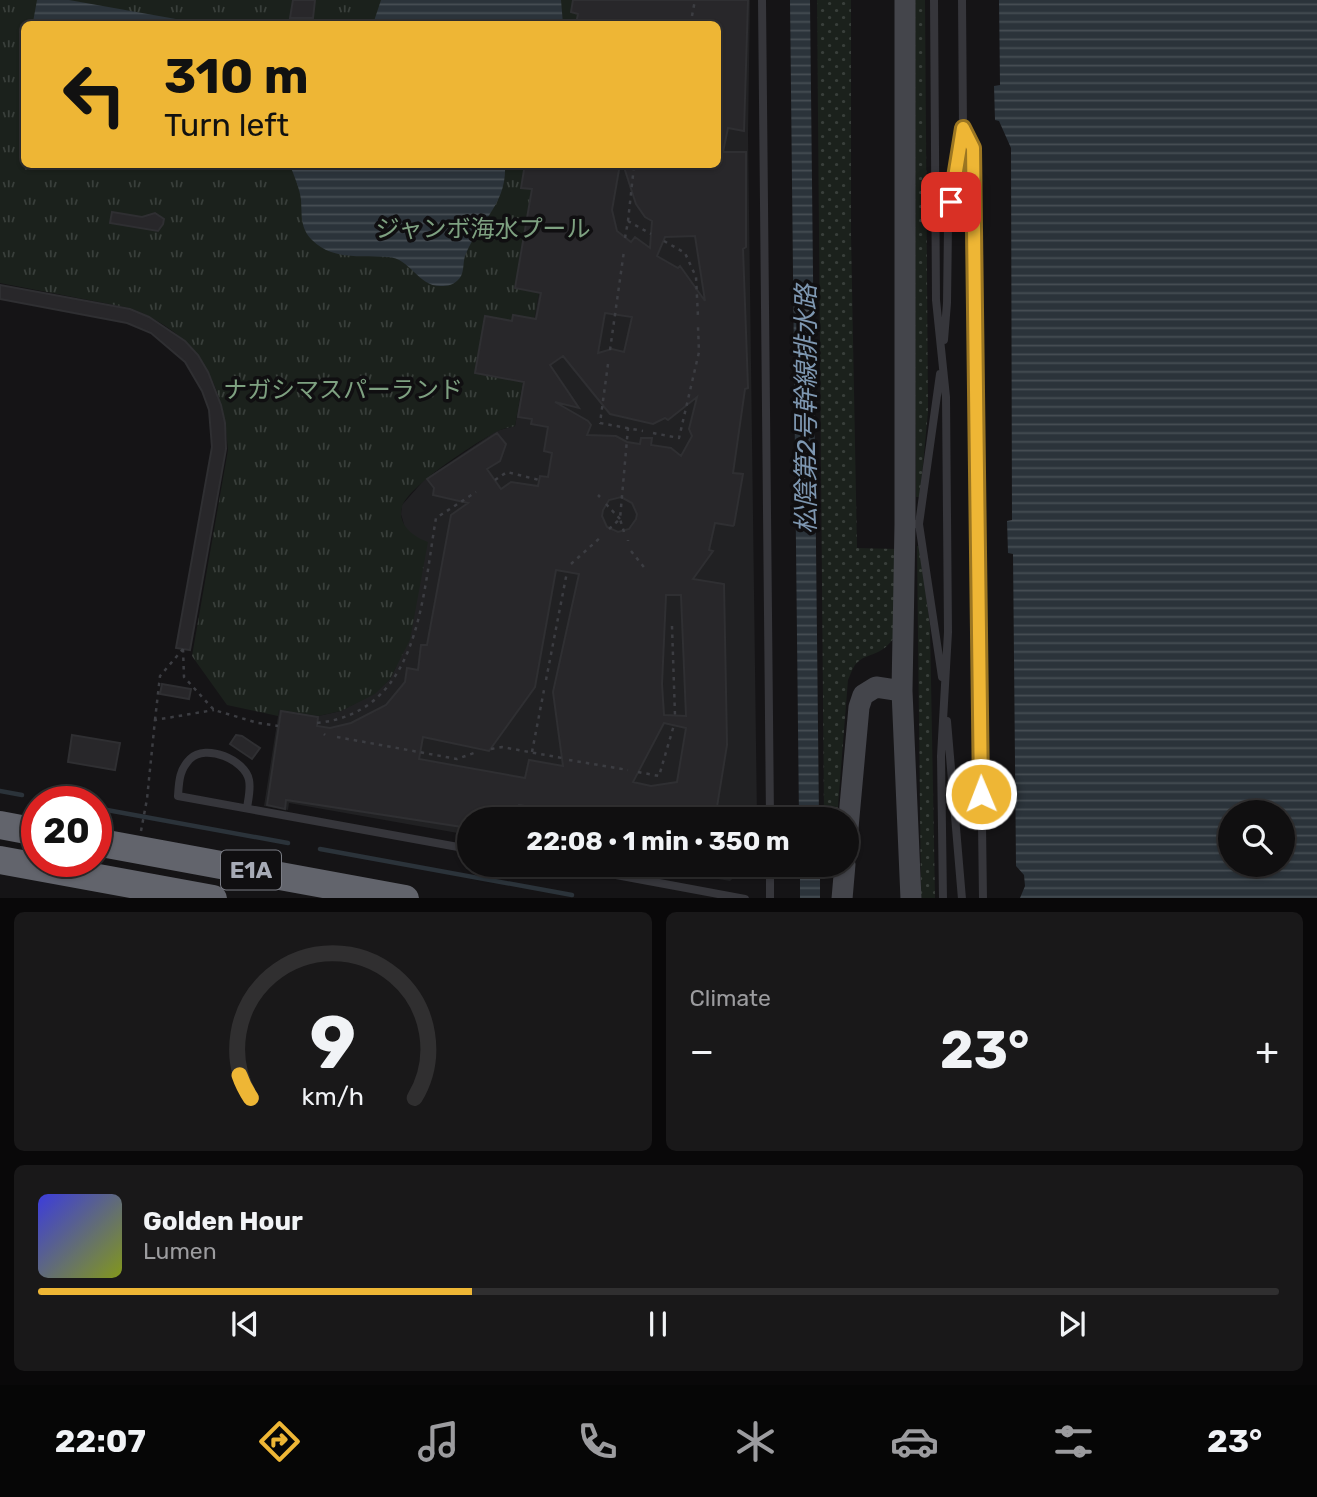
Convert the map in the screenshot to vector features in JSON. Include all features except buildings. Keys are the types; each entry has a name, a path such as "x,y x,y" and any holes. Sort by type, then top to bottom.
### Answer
{"highway":[{"path":"0,825 21,829"},
{"name":"E1A","path":"112,845 405,898"},
{"name":"E1A","path":"0,860 213,898"},
{"path":"0,869 150,887"}],"street":[{"path":"905,0 912,524 902,691 911,898"},
{"path":"850,807 859,707 863,695 876,687 902,691"},
{"path":"842,898 844,877"}],"lane":[{"path":"762,0 770,807"},
{"path":"933,0 936,300 946,397 948,618 941,756 943,898"},
{"path":"962,0 963,128 948,227 947,303 942,359 912,524 944,699 952,761 962,898"},
{"path":"963,128 973,148 983,898"},
{"path":"247,808 250,782 244,768 230,759 209,753 192,757 181,771 178,796 457,847"},
{"path":"629,877 745,898"},
{"path":"770,877 771,898"}],"path":[{"path":"692,16 695,0"},
{"path":"625,238 634,168"},
{"path":"628,221 651,234"},
{"path":"664,241 685,253 696,276 698,317"},
{"path":"610,350 624,251"},
{"path":"653,433 679,438 699,352 698,327"},
{"path":"608,364 600,423 643,431"},
{"path":"624,532 620,519 628,428"},
{"path":"495,480 507,472 539,480"},
{"path":"317,723 352,714 372,702 401,670 416,626 436,518 476,492"},
{"path":"606,504 620,519"},
{"path":"609,529 620,519"},
{"path":"570,564 602,536"},
{"path":"631,551 647,570"},
{"path":"546,680 567,572"},
{"path":"672,626 675,715"},
{"path":"140,838 147,799 160,676 183,649 184,677 214,710"},
{"path":"532,752 544,690"},
{"path":"155,720 214,710 278,726"},
{"path":"638,772 659,776 674,725"},
{"path":"337,737 457,759 474,753"},
{"path":"491,749 502,747 562,758"},
{"path":"569,760 628,770"}],"shaded area":[{"path":"635,0 750,0 748,135 757,807 457,807 457,833 289,803 288,810 264,806 279,710 318,716 341,711 375,693 390,679 396,667 415,538 405,528 401,514 402,505 425,479 496,431 515,426 561,168 721,168 721,21 631,21"},
{"path":"706,877 734,877 730,881"}],"green space":[{"name":"ナガシマスパーランド","path":"0,0 635,0 631,21 21,21 21,168 561,168 515,426 496,432 472,446 428,477 407,498 401,513 404,525 417,537 428,542 410,640 390,679 375,694 341,711 318,716 279,710 278,716 227,705 192,656 228,450 220,402 203,363 173,331 130,308 0,283"},
{"path":"817,0 851,0 851,234 857,548 898,549 893,639 882,650 859,661 848,680 838,807 824,807"},
{"path":"911,0 925,0 928,412 920,497 916,497"},
{"path":"917,546 920,546 930,626 935,898 921,898"}],"water":[{"path":"37,0 69,0 187,21 33,21"},
{"path":"381,0 561,0 563,21 374,21"},
{"name":"松陰第2号幹線排水路","path":"790,0 810,0 819,807 799,807"},
{"path":"999,0 1317,0 1317,898 1020,898 1025,886 1024,875 1016,866 1013,554 1008,553 1007,521 1012,520 1011,148 999,121 995,120 994,86 1000,85"},
{"path":"291,168 505,168 502,191 465,256 461,276 453,284 443,286 427,282 396,259 348,256 320,247 308,235 304,226 297,182"},
{"path":"800,877 820,877 820,898 800,898"}],"waterway":[{"path":"0,791 21,795"},
{"path":"112,811 288,843"},
{"path":"320,849 572,895"}],"route":[{"path":"951,202 963,128 973,148 981,794"}],"park label":[{"name":"ジャンボ海水プール","path":"483,229"}]}
